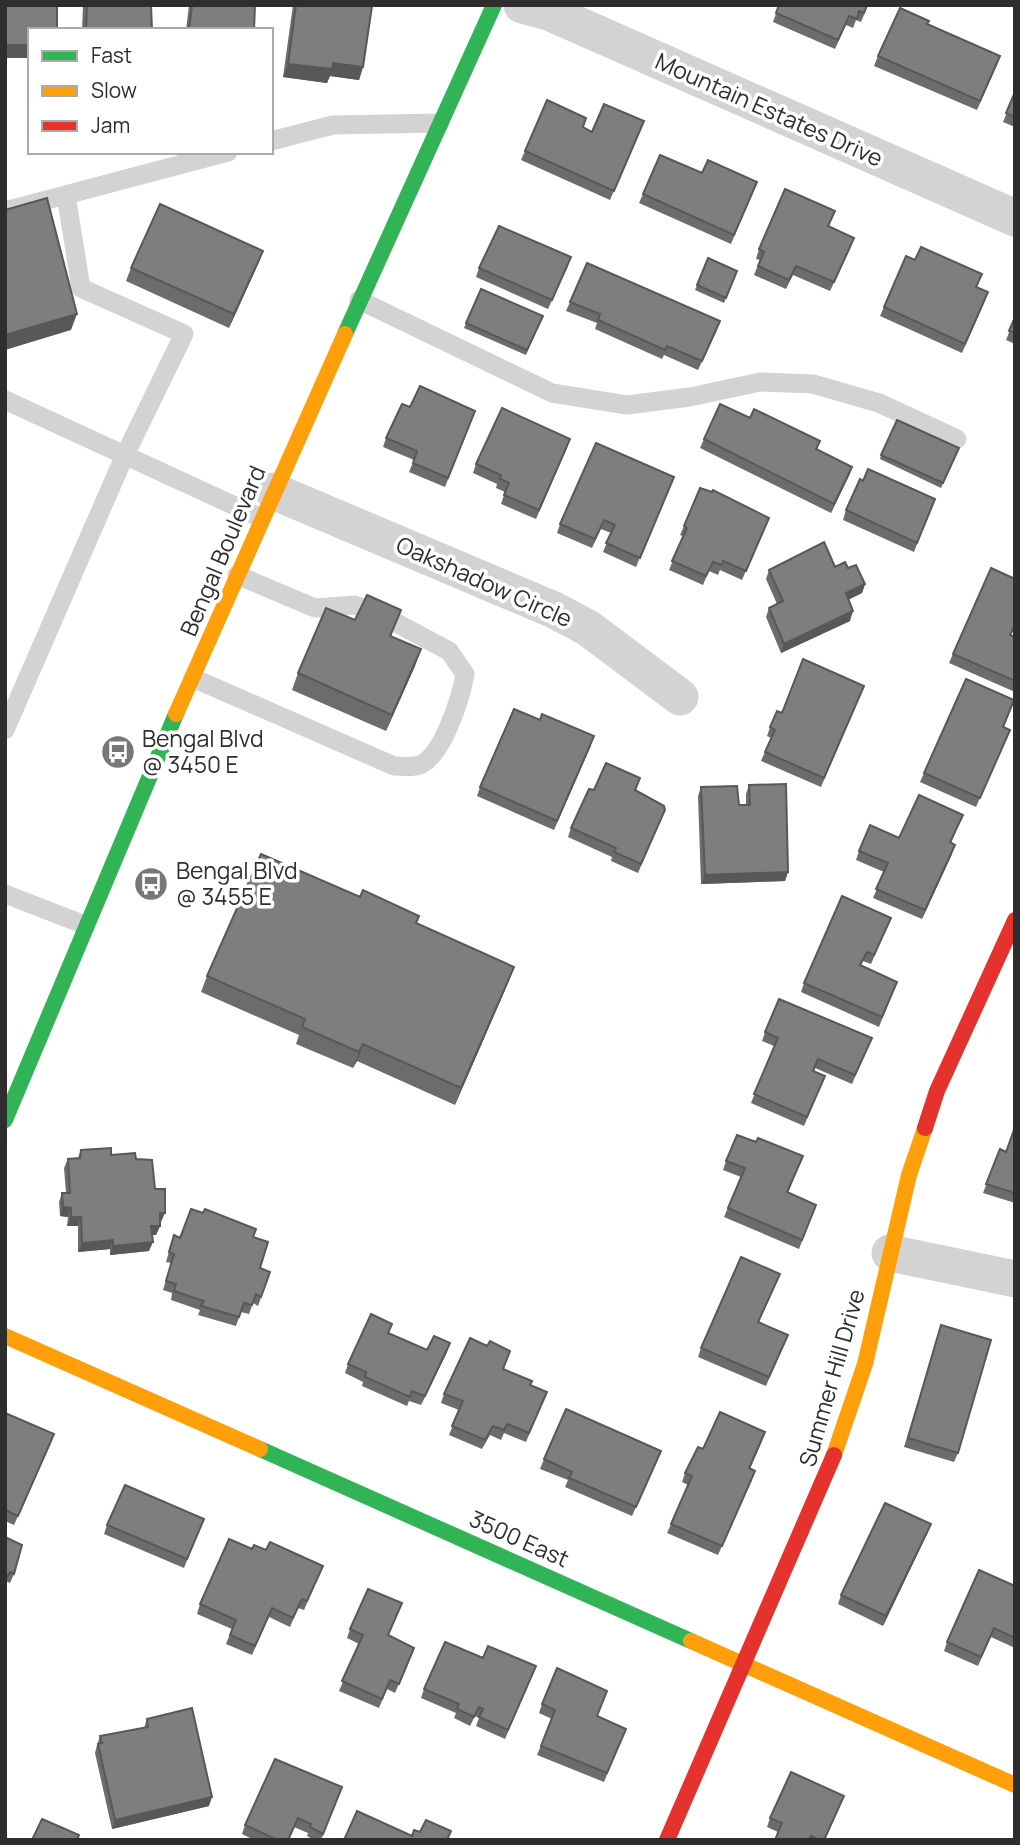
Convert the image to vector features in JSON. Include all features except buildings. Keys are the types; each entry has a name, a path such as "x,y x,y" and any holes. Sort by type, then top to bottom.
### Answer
{"street":[{"name":"Bengal Boulevard","path":"5,1119 85,925 267,505 494,5"},
{"name":"Mountain Estates Drive","path":"522,5 551,13 1015,218"},
{"name":"Oakshadow Circle","path":"267,505 554,610 588,628 680,697"},
{"name":"Summer Hill Drive","path":"667,1840 826,1479 865,1364 909,1175 937,1091 1015,920"},
{"path":"890,1254 1015,1279"},
{"name":"3500 East","path":"5,1336 1015,1785"}],"lane":[{"path":"273,140 333,125 440,123"},
{"path":"5,211 220,154"},
{"path":"5,730 124,457 184,334 81,288 66,195"},
{"path":"359,300 552,393 627,405 690,397 760,382 813,384 878,403 957,439"},
{"path":"5,400 124,457 267,505"},
{"path":"193,678 394,766 422,764 435,752 461,696 465,674 449,651 389,619 355,605 315,608 237,575"},
{"path":"5,894 85,925"}],"traffic: fast":[{"path":"345,334 494,5"},
{"path":"5,1120 176,714"},
{"path":"260,1449 691,1641"}],"traffic: slow":[{"path":"176,714 345,334"},
{"path":"834,1455 865,1364 909,1175 925,1128"},
{"path":"5,1336 260,1449"},
{"path":"691,1641 1015,1785"}],"traffic: jam":[{"path":"925,1128 937,1091 1015,920"},
{"path":"667,1840 834,1455"}],"place":[{"name":"Bengal Blvd @ 3450 E","path":"118,752"},
{"name":"Bengal Blvd @ 3455 E","path":"151,884"}]}
